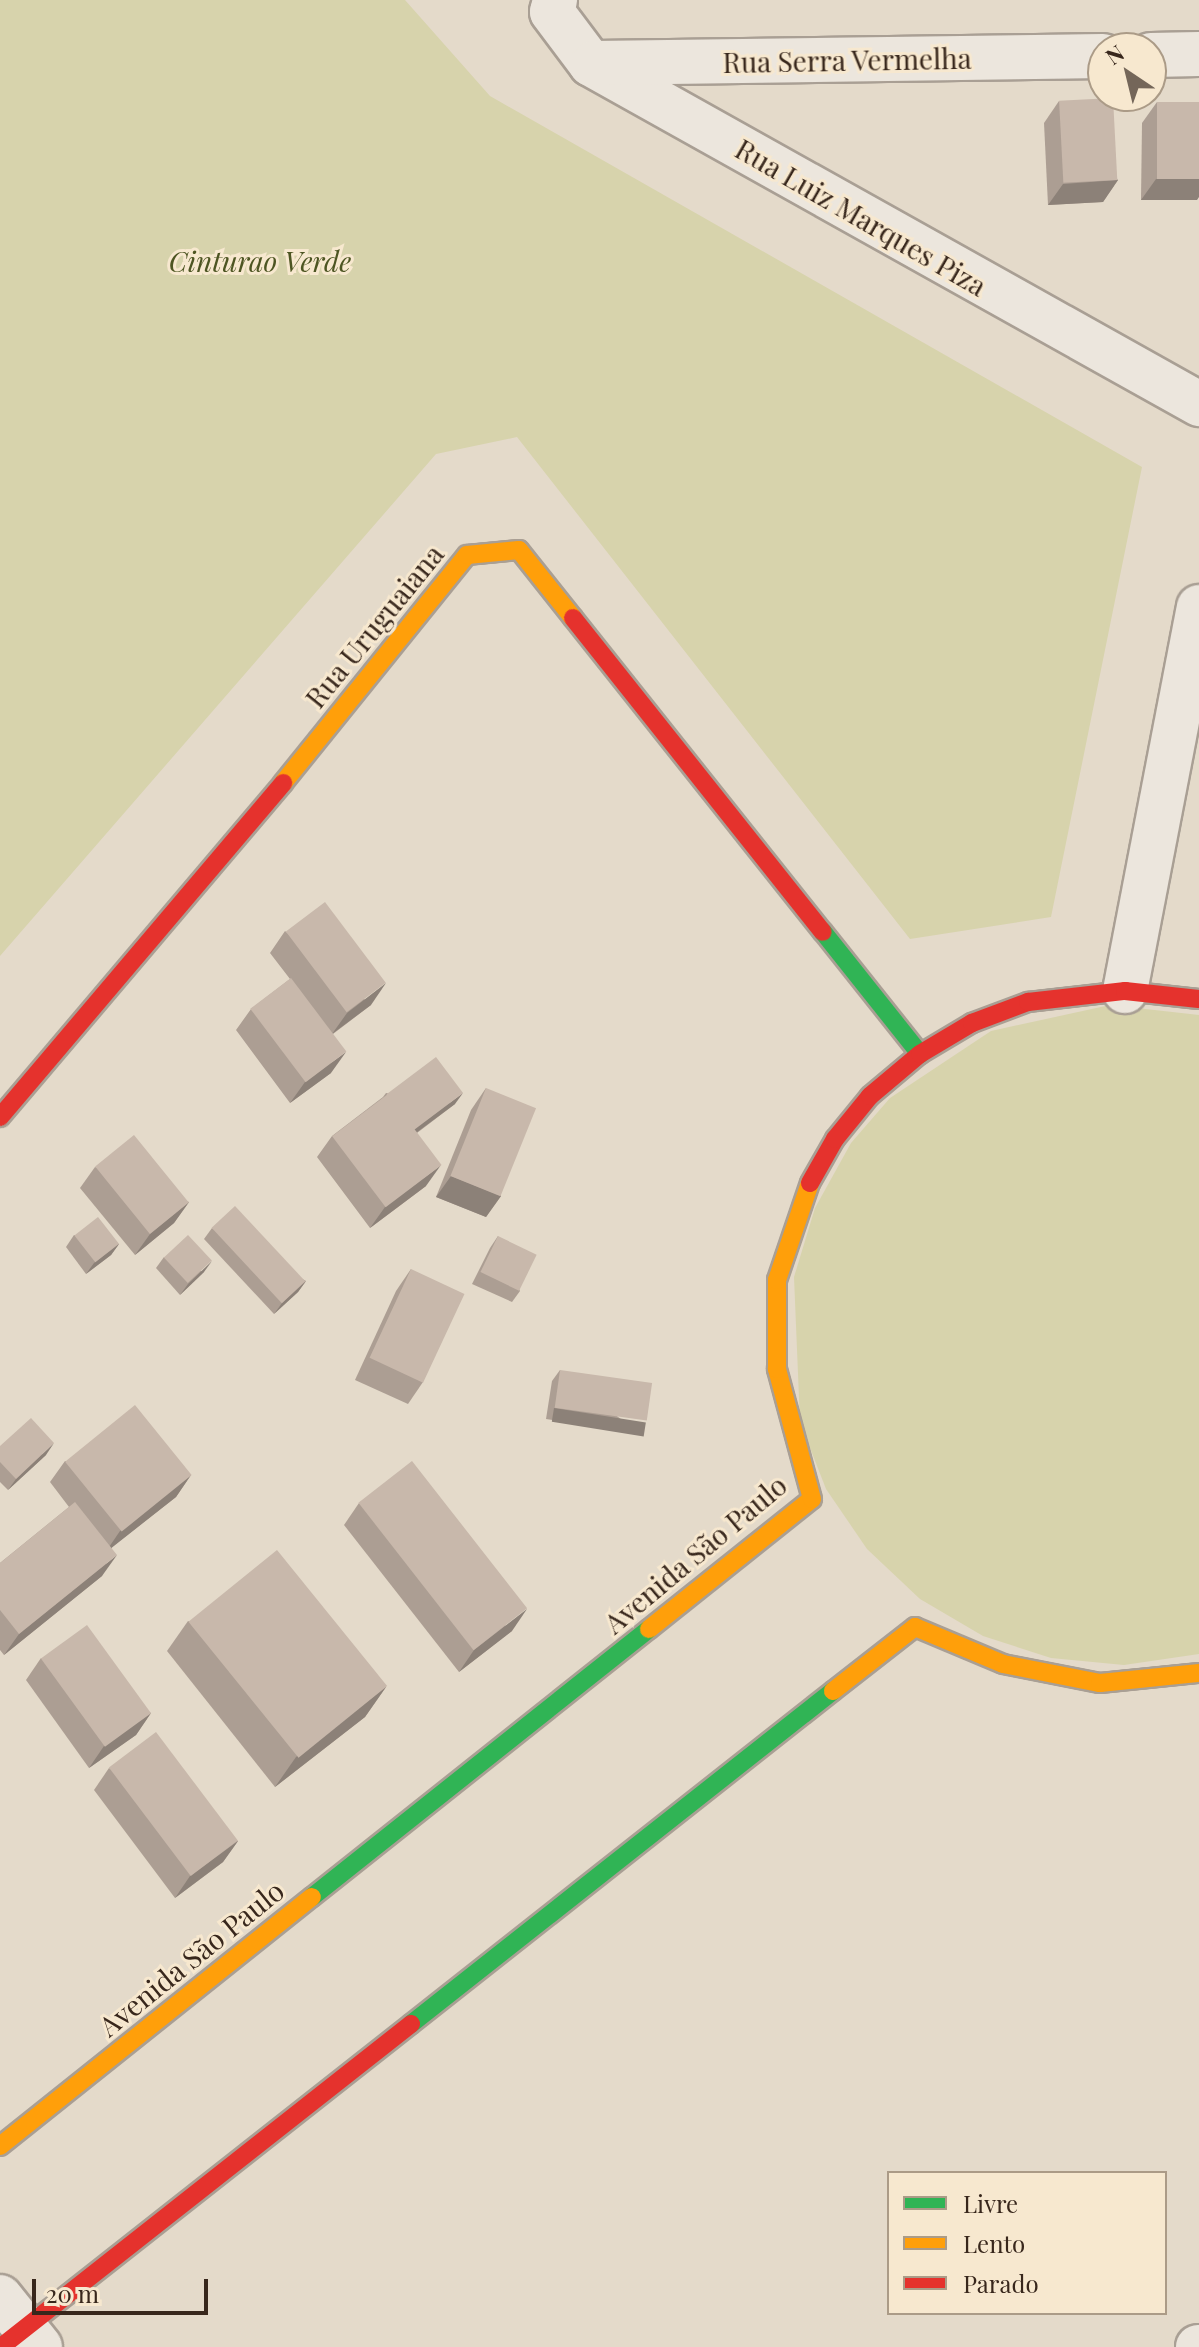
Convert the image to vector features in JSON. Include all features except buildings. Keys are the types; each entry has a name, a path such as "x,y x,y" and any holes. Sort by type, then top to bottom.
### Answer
{"street":[{"name":"Rua Luiz Marques Piza","path":"555,0 552,12 591,64 1199,404"},
{"path":"1167,55 1199,54"},
{"name":"Rua Serra Vermelha","path":"591,64 1087,56"},
{"name":"Rua Uruguaiana","path":"0,1117 237,840 467,555 519,550 920,1054"},
{"path":"1125,991 1199,607"},
{"name":"Avenida São Paulo","path":"0,2146 812,1499 777,1369 773,1311 784,1248 804,1193 835,1139 870,1096 920,1054 972,1023 1028,1002 1125,991 1199,999"},
{"path":"16,2330 915,1627 1003,1664 1100,1683 1199,1673"}],"green space":[{"name":"Cinturao Verde","path":"0,0 405,0 490,96 1142,467 1051,917 910,939 517,437 436,454 0,956"},
{"path":"1110,1005 1199,1015 1199,1654 1124,1665 1051,1658 983,1636 920,1599 867,1549 826,1489 800,1422 794,1277 815,1208 851,1143 890,1098 991,1031"}],"traffic: fast":[{"path":"823,932 920,1054"},
{"path":"312,1897 649,1629"},
{"path":"411,2024 833,1691"}],"traffic: slow":[{"path":"283,783 467,555 519,550 573,618"},
{"path":"649,1629 812,1499 777,1369 777,1280 810,1183"},
{"path":"833,1691 915,1627 1003,1664 1100,1683 1199,1673"},
{"path":"0,2146 312,1897"}],"traffic: jam":[{"path":"573,618 823,932"},
{"path":"0,1117 283,783"},
{"path":"810,1183 835,1139 870,1096 920,1054 972,1023 1028,1002 1125,991 1199,999"},
{"path":"1,2347 411,2024"}]}
